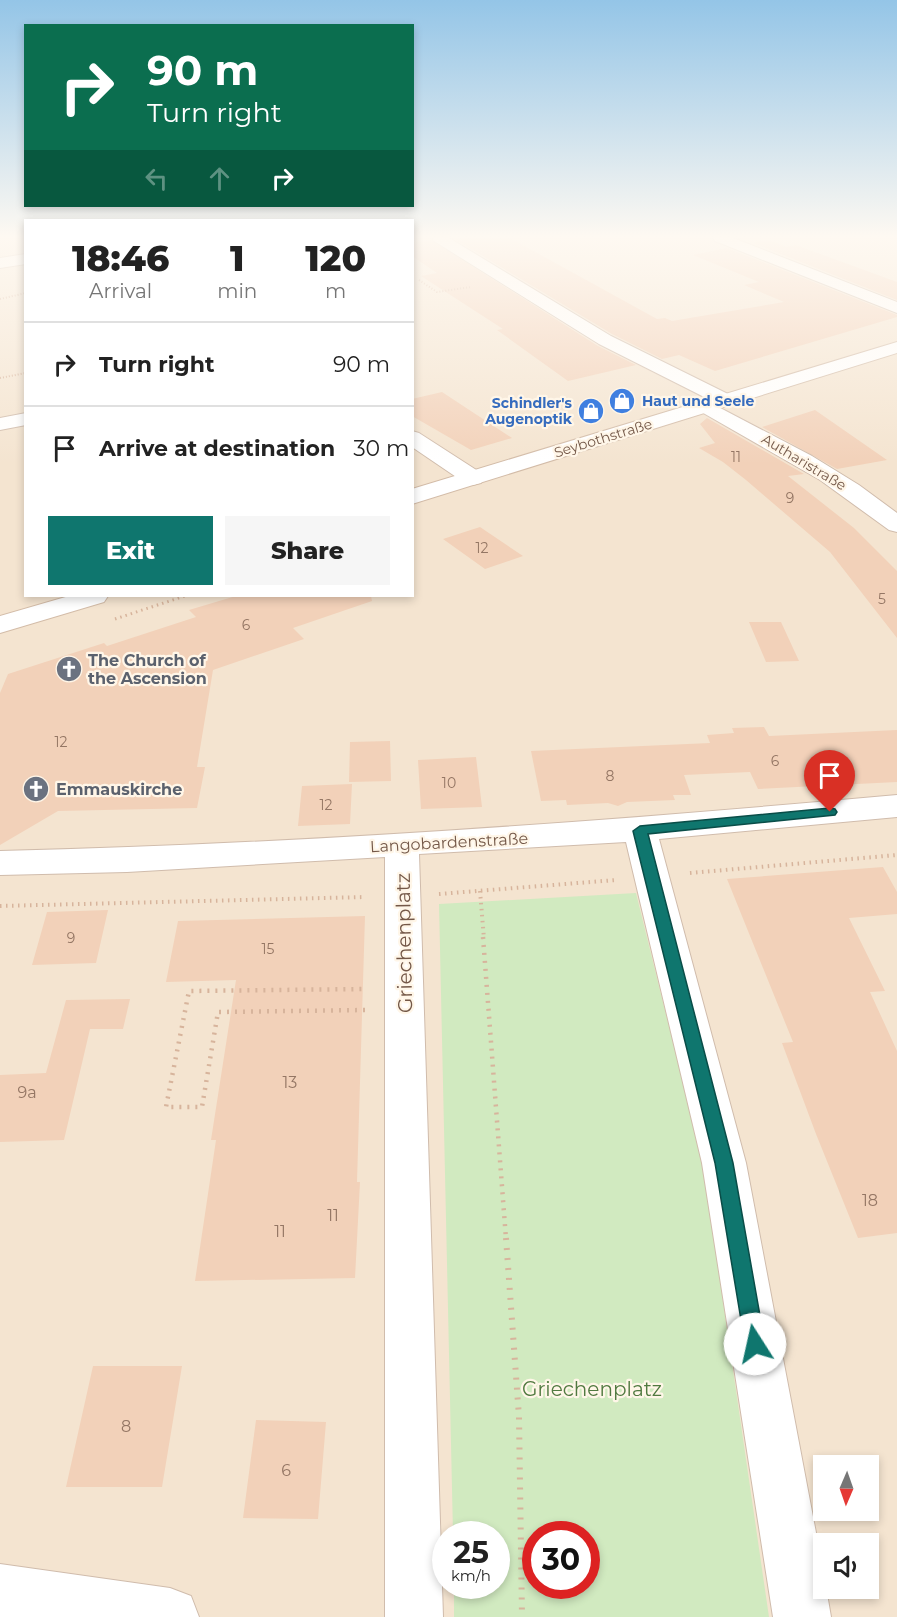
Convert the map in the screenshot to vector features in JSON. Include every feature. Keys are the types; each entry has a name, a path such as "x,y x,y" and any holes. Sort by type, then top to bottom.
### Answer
{"street":[{"name":"Autharistraße","path":"562,313 715,403 870,502 897,525"},
{"name":"Seybothstraße","path":"414,496 897,347"},
{"path":"0,424 24,419"},
{"path":"414,438 473,478"},
{"path":"870,502 897,499"},
{"path":"0,625 92,597"},
{"name":"Langobardenstraße","path":"0,863 138,859 640,831 897,806"},
{"path":"640,831 724,1163 802,1617"},
{"name":"Griechenplatz","path":"402,845 414,1617"},
{"path":"0,1593 170,1617"}],"path":[{"path":"0,378 24,373"},
{"path":"0,906 403,897 897,855"},
{"path":"480,891 519,1417 522,1617"},
{"path":"367,989 189,991 166,1107 202,1107 218,1012 368,1010"}],"shaded area":[{"path":"0,313 24,313 24,597 414,597 414,313 897,313 897,1617 0,1617"}],"green space":[{"name":"Griechenplatz","path":"636,893 703,1164 769,1617 454,1617 454,1599 510,1599 510,1521 453,1521 439,904"}],"building":[{"path":"479,313 547,313 598,346 636,365 568,381 497,330 503,329"},
{"path":"578,313 647,313 657,319 665,318 672,321 716,313 897,315 897,317 715,371 679,355 662,359 612,334"},
{"path":"442,392 512,438 471,450 414,417 414,399"},
{"path":"815,410 887,460 837,469 762,427"},
{"path":"707,418 804,474 788,476 854,528 897,571 897,638 830,552 746,480 723,462 699,448 715,443 700,424"},
{"path":"480,527 523,556 485,569 443,539"},
{"path":"233,597 371,597 372,601 293,628 304,639 213,670 197,767 205,767 197,808 58,811 0,845 0,693 8,674 104,643 107,646 196,617 189,610"},
{"path":"749,622 781,622 799,661 766,662"},
{"path":"764,727 769,736 897,730 897,782 758,789 750,772 684,775 691,795 673,795 675,800 627,802 618,806 608,803 567,805 566,800 541,801 531,751 710,743 707,735 734,733 732,728"},
{"path":"390,741 391,781 349,782 350,742"},
{"path":"476,757 482,807 421,809 418,760"},
{"path":"352,784 350,824 298,826 302,786"},
{"path":"883,867 897,892 897,914 849,918 885,991 870,992 897,1051 897,1233 858,1238 782,1043 793,1042 727,879"},
{"path":"108,910 96,963 32,965 47,912"},
{"path":"365,916 357,1182 360,1182 355,1278 195,1281 216,1140 211,1140 236,980 166,982 178,921"},
{"path":"130,999 123,1029 90,1029 64,1140 0,1142 0,1075 46,1073 66,1000"},
{"path":"93,1366 182,1366 162,1487 66,1487"},
{"path":"256,1420 326,1422 318,1519 243,1518"}],"place":[{"name":"Haut und Seele","path":"622,401"},
{"name":"Schindler's Augenoptik","path":"591,411"},
{"name":"The Church of the Ascension","path":"69,669"},
{"name":"Emmauskirche","path":"36,789"}],"route":[{"path":"755,1344 724,1163 640,831 830,812"}]}
